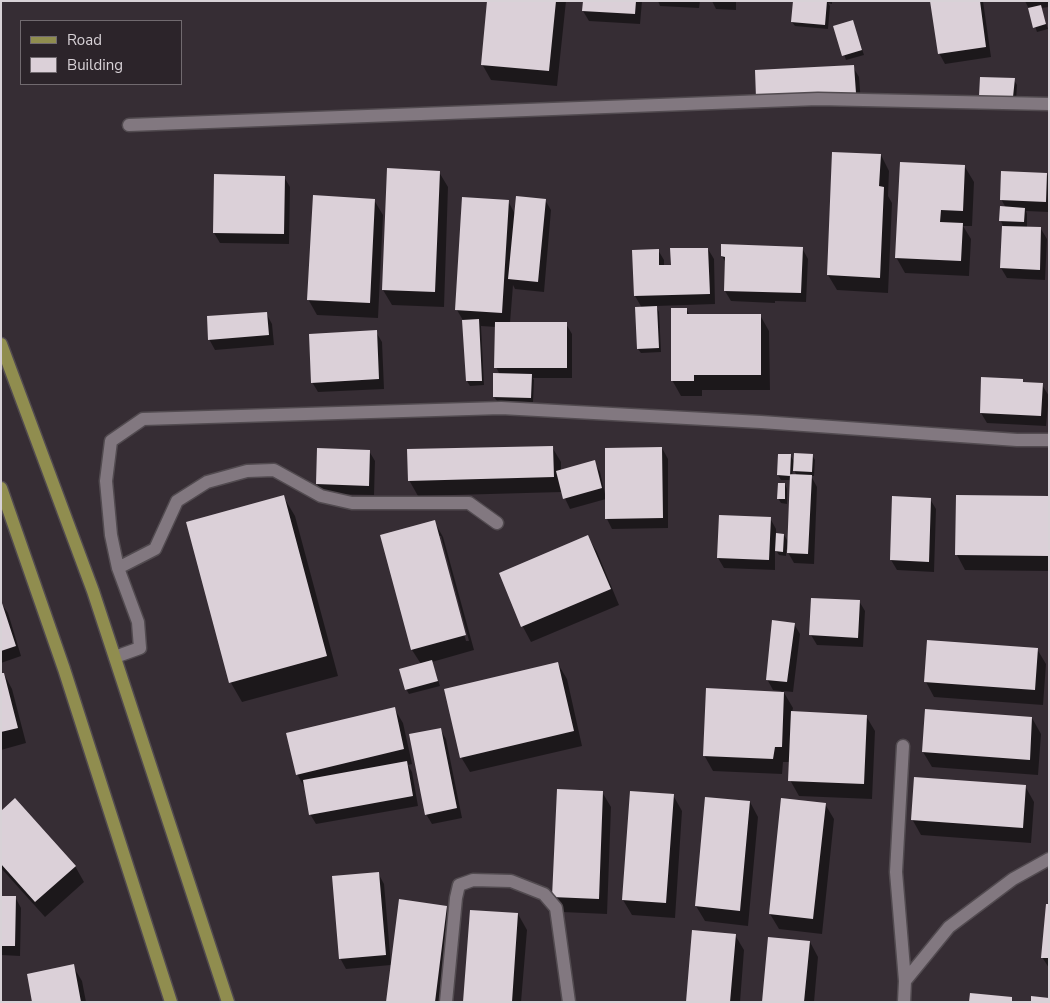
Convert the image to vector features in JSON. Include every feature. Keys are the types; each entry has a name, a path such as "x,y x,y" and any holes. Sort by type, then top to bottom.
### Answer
{"main road":[{"path":"1,344 93,591 228,1002"},
{"path":"1,488 64,669 171,1002"}],"street":[{"path":"128,125 818,99 1049,104"},
{"path":"115,657 140,648 138,622 118,568 111,535 106,482 111,441 143,419 501,408 761,422 1017,440 1049,440"},
{"path":"118,568 155,549 177,500 207,482 247,471 274,470 321,496 352,502 469,504 497,523"},
{"path":"903,746 896,872 905,981 904,1002"},
{"path":"905,981 949,927 1013,879 1049,859"},
{"path":"446,1002 456,898 459,885 473,880 510,881 544,894 556,908 569,1002"}],"building":[{"path":"487,1 556,1 549,71 481,65"},
{"path":"583,1 636,1 635,14 582,11"},
{"path":"793,1 827,1 825,25 791,22"},
{"path":"930,1 980,1 986,47 938,54"},
{"path":"1041,5 1046,24 1033,28 1028,8"},
{"path":"853,20 862,50 842,56 833,26"},
{"path":"854,65 856,93 756,98 755,70"},
{"path":"980,77 1015,78 1013,97 979,96"},
{"path":"832,152 881,154 879,186 884,187 880,278 827,275"},
{"path":"900,162 965,165 963,211 941,210 940,222 963,223 961,261 895,258"},
{"path":"387,168 440,171 435,292 382,290"},
{"path":"1001,171 1047,173 1046,202 1000,200"},
{"path":"214,174 285,176 284,234 213,233"},
{"path":"313,195 375,199 370,303 307,300"},
{"path":"516,196 546,199 538,282 508,279"},
{"path":"462,197 509,200 502,313 455,310"},
{"path":"1000,206 1025,208 1024,222 999,221"},
{"path":"1002,226 1041,227 1040,270 1000,268"},
{"path":"721,244 803,247 801,293 724,291 725,257 721,256"},
{"path":"670,248 708,248 710,294 634,296 632,250 659,249 659,265 671,265"},
{"path":"657,306 659,348 637,349 635,307"},
{"path":"671,308 687,308 687,314 761,314 761,375 694,375 694,381 671,381"},
{"path":"267,312 269,335 208,340 207,316"},
{"path":"479,319 482,381 466,381 462,320"},
{"path":"495,322 567,322 567,368 494,368"},
{"path":"377,330 379,379 311,383 309,334"},
{"path":"493,373 532,374 531,398 493,397"},
{"path":"981,377 1023,379 1023,382 1043,383 1041,416 980,413"},
{"path":"553,446 554,477 408,481 407,449"},
{"path":"662,447 663,518 605,519 605,448"},
{"path":"317,448 370,450 369,486 316,484"},
{"path":"794,453 813,454 812,472 793,471"},
{"path":"778,454 791,454 790,476 777,475"},
{"path":"595,460 602,488 563,499 556,471"},
{"path":"790,474 812,475 808,554 787,553"},
{"path":"778,483 785,483 785,499 777,499"},
{"path":"284,495 327,656 229,683 186,522"},
{"path":"956,495 1049,496 1049,556 955,555"},
{"path":"892,496 931,498 929,562 890,560"},
{"path":"719,515 771,517 769,560 717,558"},
{"path":"435,520 466,635 411,650 380,535"},
{"path":"776,533 784,534 783,552 775,551"},
{"path":"588,535 611,589 521,627 499,573"},
{"path":"811,598 860,600 858,638 809,635"},
{"path":"1,600 16,646 1,651"},
{"path":"772,620 795,623 787,682 766,680"},
{"path":"927,640 1038,648 1035,690 924,682"},
{"path":"432,660 438,681 405,690 399,669"},
{"path":"558,662 574,731 460,758 444,689"},
{"path":"1,673 4,673 18,728 1,732"},
{"path":"706,688 784,692 782,747 775,747 773,759 703,756"},
{"path":"395,707 404,749 296,775 286,733"},
{"path":"925,709 1032,717 1030,760 922,752"},
{"path":"791,711 867,715 864,784 788,781"},
{"path":"441,728 457,808 425,815 409,734"},
{"path":"407,761 413,796 309,815 303,780"},
{"path":"914,777 1026,785 1023,828 911,820"},
{"path":"557,789 603,791 599,899 552,897"},
{"path":"630,791 674,794 666,903 622,900"},
{"path":"705,797 750,801 740,911 695,906"},
{"path":"15,798 76,866 35,902 1,864 1,811"},
{"path":"781,798 826,803 813,919 769,914"},
{"path":"379,872 386,955 339,959 332,876"},
{"path":"1,896 16,896 15,946 1,946"},
{"path":"399,899 447,906 435,1002 386,1002"},
{"path":"1046,904 1049,904 1049,958 1041,958"},
{"path":"470,910 518,913 512,1002 463,1002"},
{"path":"692,930 736,934 730,1002 686,1002"},
{"path":"768,937 810,941 804,1002 762,1002"},
{"path":"74,964 81,1002 32,1002 27,974"},
{"path":"970,993 1012,997 1012,1002 969,1002"},
{"path":"1031,996 1049,998 1049,1002 1031,1002"}]}
